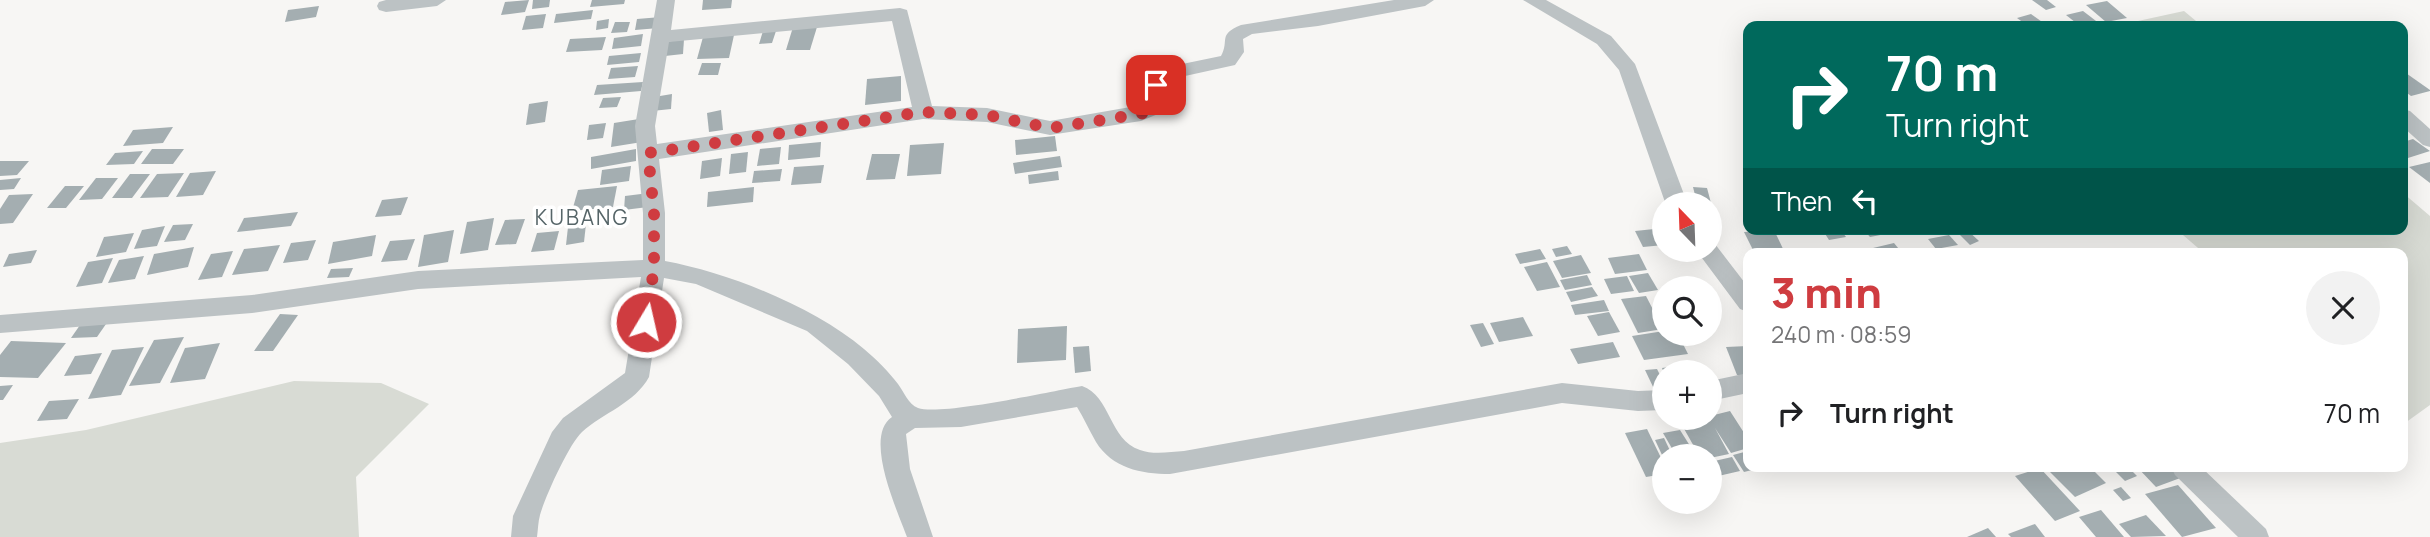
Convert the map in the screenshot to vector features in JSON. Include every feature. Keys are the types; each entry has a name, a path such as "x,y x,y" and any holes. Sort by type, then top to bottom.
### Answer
{"street":[{"path":"386,6 437,0"},
{"path":"524,537 526,516 561,439 572,425 629,386 637,377 654,268 654,213 645,126 666,0"},
{"path":"648,153 923,112 987,115 1050,128 1141,114 1151,109 1156,85 1170,73 1228,61 1234,52 1233,39 1236,34 1248,29 1318,20 1425,0"},
{"path":"1532,0 1604,40 1617,52 1628,68 1671,192"},
{"path":"661,37 900,14 923,112"},
{"path":"2408,120 2430,140"},
{"path":"1716,262 1743,297"},
{"path":"0,324 252,304 418,280 654,268 700,276 815,325 857,357 888,389 902,411 912,417 961,417 1082,396 1093,407 1112,447 1129,459 1153,464 1184,462 1562,393 1581,393 1629,402 1652,401"},
{"path":"1722,388 1743,384"},
{"path":"912,417 894,429 892,439 920,537"},
{"path":"2189,472 2256,537"}],"shaded area":[{"path":"2184,11 2196,21 2138,21"},
{"path":"2408,197 2430,216 2430,405 2408,421 2408,248 2198,248 2183,235 2408,235"},
{"path":"294,381 381,383 429,404 356,477 359,537 0,537 0,443 86,430"}],"building":[{"path":"529,0 525,12 501,15 505,2"},
{"path":"533,0 550,0 549,7 532,9"},
{"path":"592,0 625,0 624,4 590,7"},
{"path":"703,0 732,0 731,8 702,10"},
{"path":"2032,0 2047,0 2056,7 2046,10"},
{"path":"2107,1 2127,18 2105,21 2086,5"},
{"path":"319,6 316,17 285,22 288,10"},
{"path":"593,10 591,19 554,23 556,14"},
{"path":"2083,11 2096,21 2074,21 2066,15"},
{"path":"546,14 543,28 522,30 526,16"},
{"path":"2031,14 2041,21 2021,21 2017,18"},
{"path":"661,17 659,28 635,30 637,19"},
{"path":"609,19 608,28 596,30 597,21"},
{"path":"615,22 630,22 627,32 611,33"},
{"path":"793,27 817,27 810,50 786,50"},
{"path":"763,31 776,31 772,43 759,44"},
{"path":"643,34 641,46 612,49 614,38"},
{"path":"734,35 729,58 697,59 703,37"},
{"path":"606,37 602,50 566,52 570,39"},
{"path":"684,39 683,54 665,56 666,42"},
{"path":"641,53 639,62 607,65 609,56"},
{"path":"702,63 721,63 718,75 698,75"},
{"path":"638,66 635,77 608,79 611,68"},
{"path":"2408,75 2430,90 2411,96 2408,94"},
{"path":"901,76 901,101 865,105 867,79"},
{"path":"643,82 641,91 594,95 597,85"},
{"path":"672,94 671,109 652,111 654,97"},
{"path":"621,97 617,107 599,108 603,98"},
{"path":"548,101 545,122 526,125 529,104"},
{"path":"721,110 723,130 709,132 707,113"},
{"path":"645,118 642,142 611,147 614,123"},
{"path":"606,123 603,138 587,140 589,125"},
{"path":"173,127 163,143 123,146 133,130"},
{"path":"1055,136 1057,151 1016,155 1015,140"},
{"path":"2413,139 2430,151 2408,158 2408,140"},
{"path":"821,142 820,157 788,160 789,145"},
{"path":"944,143 941,174 907,176 910,145"},
{"path":"781,147 779,164 757,166 760,149"},
{"path":"152,149 184,149 173,164 141,164"},
{"path":"636,149 636,161 591,169 591,157"},
{"path":"143,151 134,164 106,165 115,153"},
{"path":"748,152 746,172 729,174 731,154"},
{"path":"872,154 900,154 895,179 866,180"},
{"path":"1060,156 1062,167 1015,174 1013,163"},
{"path":"722,158 720,176 700,179 702,161"},
{"path":"0,161 29,161 17,175 0,176"},
{"path":"2430,162 2430,183 2409,167"},
{"path":"824,165 821,183 791,185 794,167"},
{"path":"631,166 629,181 600,185 602,170"},
{"path":"782,169 780,181 752,183 754,171"},
{"path":"216,171 203,195 176,197 190,173"},
{"path":"1058,171 1059,180 1029,184 1028,175"},
{"path":"184,173 168,197 140,198 157,174"},
{"path":"130,174 150,174 132,198 112,198"},
{"path":"21,178 14,189 0,190 0,180"},
{"path":"96,178 118,178 102,199 79,200"},
{"path":"65,186 84,186 66,208 47,208"},
{"path":"617,186 613,207 572,211 578,190"},
{"path":"754,187 753,202 707,207 708,192"},
{"path":"1693,187 1707,188 1708,192 1694,192"},
{"path":"649,193 648,207 624,210 625,196"},
{"path":"33,194 13,223 0,224 0,209 9,195"},
{"path":"408,197 401,215 375,217 382,200"},
{"path":"298,212 291,226 237,232 244,218"},
{"path":"494,218 488,250 460,254 467,222"},
{"path":"525,219 516,244 495,245 505,220"},
{"path":"193,224 185,240 164,242 173,225"},
{"path":"586,224 584,242 566,245 568,227"},
{"path":"165,226 157,246 134,249 142,230"},
{"path":"1652,229 1652,246 1643,247 1635,231"},
{"path":"454,230 448,262 418,267 424,235"},
{"path":"559,231 554,250 531,252 537,233"},
{"path":"134,233 126,252 96,257 104,237"},
{"path":"376,235 372,256 328,264 333,242"},
{"path":"1746,235 1776,235 1783,248 1752,248"},
{"path":"1826,235 1846,237 1829,240"},
{"path":"1949,235 1958,245 1935,248 1928,239"},
{"path":"1960,235 1972,235 1979,241 1970,245"},
{"path":"415,239 407,260 381,262 390,241"},
{"path":"316,240 308,260 283,263 291,243"},
{"path":"1894,243 1898,248 1873,248"},
{"path":"280,245 268,271 232,275 244,249"},
{"path":"1567,246 1572,254 1556,257 1552,249"},
{"path":"194,247 188,267 147,275 154,254"},
{"path":"1540,249 1546,259 1520,264 1515,254"},
{"path":"37,250 31,263 3,267 9,254"},
{"path":"233,251 222,277 198,280 211,254"},
{"path":"1639,254 1647,270 1615,274 1608,258"},
{"path":"1581,255 1591,273 1562,278 1553,261"},
{"path":"144,256 135,279 108,283 119,260"},
{"path":"113,258 102,283 76,287 88,262"},
{"path":"1547,262 1560,287 1537,291 1524,267"},
{"path":"353,268 349,277 327,278 331,269"},
{"path":"1648,273 1652,280 1652,291 1639,293 1629,276"},
{"path":"1587,275 1592,285 1565,290 1560,280"},
{"path":"1627,276 1634,291 1611,294 1604,279"},
{"path":"1592,287 1598,296 1571,302 1566,292"},
{"path":"1646,296 1652,308 1652,331 1638,333 1621,299"},
{"path":"1604,300 1609,311 1575,315 1571,305"},
{"path":"1609,312 1620,332 1598,336 1587,316"},
{"path":"280,314 298,315 273,351 254,351"},
{"path":"1523,317 1533,336 1499,342 1490,323"},
{"path":"1483,323 1494,344 1481,347 1470,325"},
{"path":"106,324 97,337 71,338 80,325"},
{"path":"1067,326 1066,360 1017,363 1018,329"},
{"path":"1652,333 1652,346 1684,346 1688,354 1644,360 1632,336"},
{"path":"184,337 160,383 129,386 154,340"},
{"path":"11,341 66,343 38,378 0,377 0,355"},
{"path":"1613,342 1620,357 1578,364 1570,349"},
{"path":"220,343 205,379 170,383 185,348"},
{"path":"1089,346 1091,371 1075,373 1073,347"},
{"path":"1743,346 1743,375 1737,375 1726,347"},
{"path":"144,347 121,395 88,399 112,350"},
{"path":"102,353 91,374 64,376 75,356"},
{"path":"1652,369 1652,385 1645,370"},
{"path":"13,385 3,400 0,400 0,386"},
{"path":"79,399 67,419 37,421 49,401"},
{"path":"1730,411 1743,431 1743,449 1731,453 1716,430 1722,430 1722,413"},
{"path":"1647,429 1654,444 1652,444 1652,476 1646,477 1625,433"},
{"path":"1680,430 1689,444 1669,444 1663,433"},
{"path":"1685,430 1716,430 1729,454 1722,455 1722,444 1693,444"},
{"path":"1664,438 1667,444 1657,444 1655,440"},
{"path":"1743,452 1743,470 1733,455"},
{"path":"1732,457 1740,471 1722,475 1722,459"},
{"path":"2028,472 2044,472 2080,511 2055,521 2015,476"},
{"path":"2050,472 2095,472 2106,483 2075,497"},
{"path":"2116,472 2133,472 2137,476 2125,481"},
{"path":"2142,472 2178,472 2183,477 2156,487"},
{"path":"2178,485 2216,528 2182,537 2145,494"},
{"path":"2121,487 2131,498 2123,501 2113,490"},
{"path":"2101,510 2124,537 2096,537 2079,517"},
{"path":"2146,515 2166,536 2131,537 2119,524"},
{"path":"2035,524 2045,537 2011,537 2008,534"},
{"path":"1988,528 1996,537 1967,537"}],"district":[{"name":"KUBANG","path":"582,217"}],"route":[{"path":"646,322 654,268 654,213 648,153 923,112 987,115 1037,126 1060,127 1141,114 1151,109 1156,85"}]}
